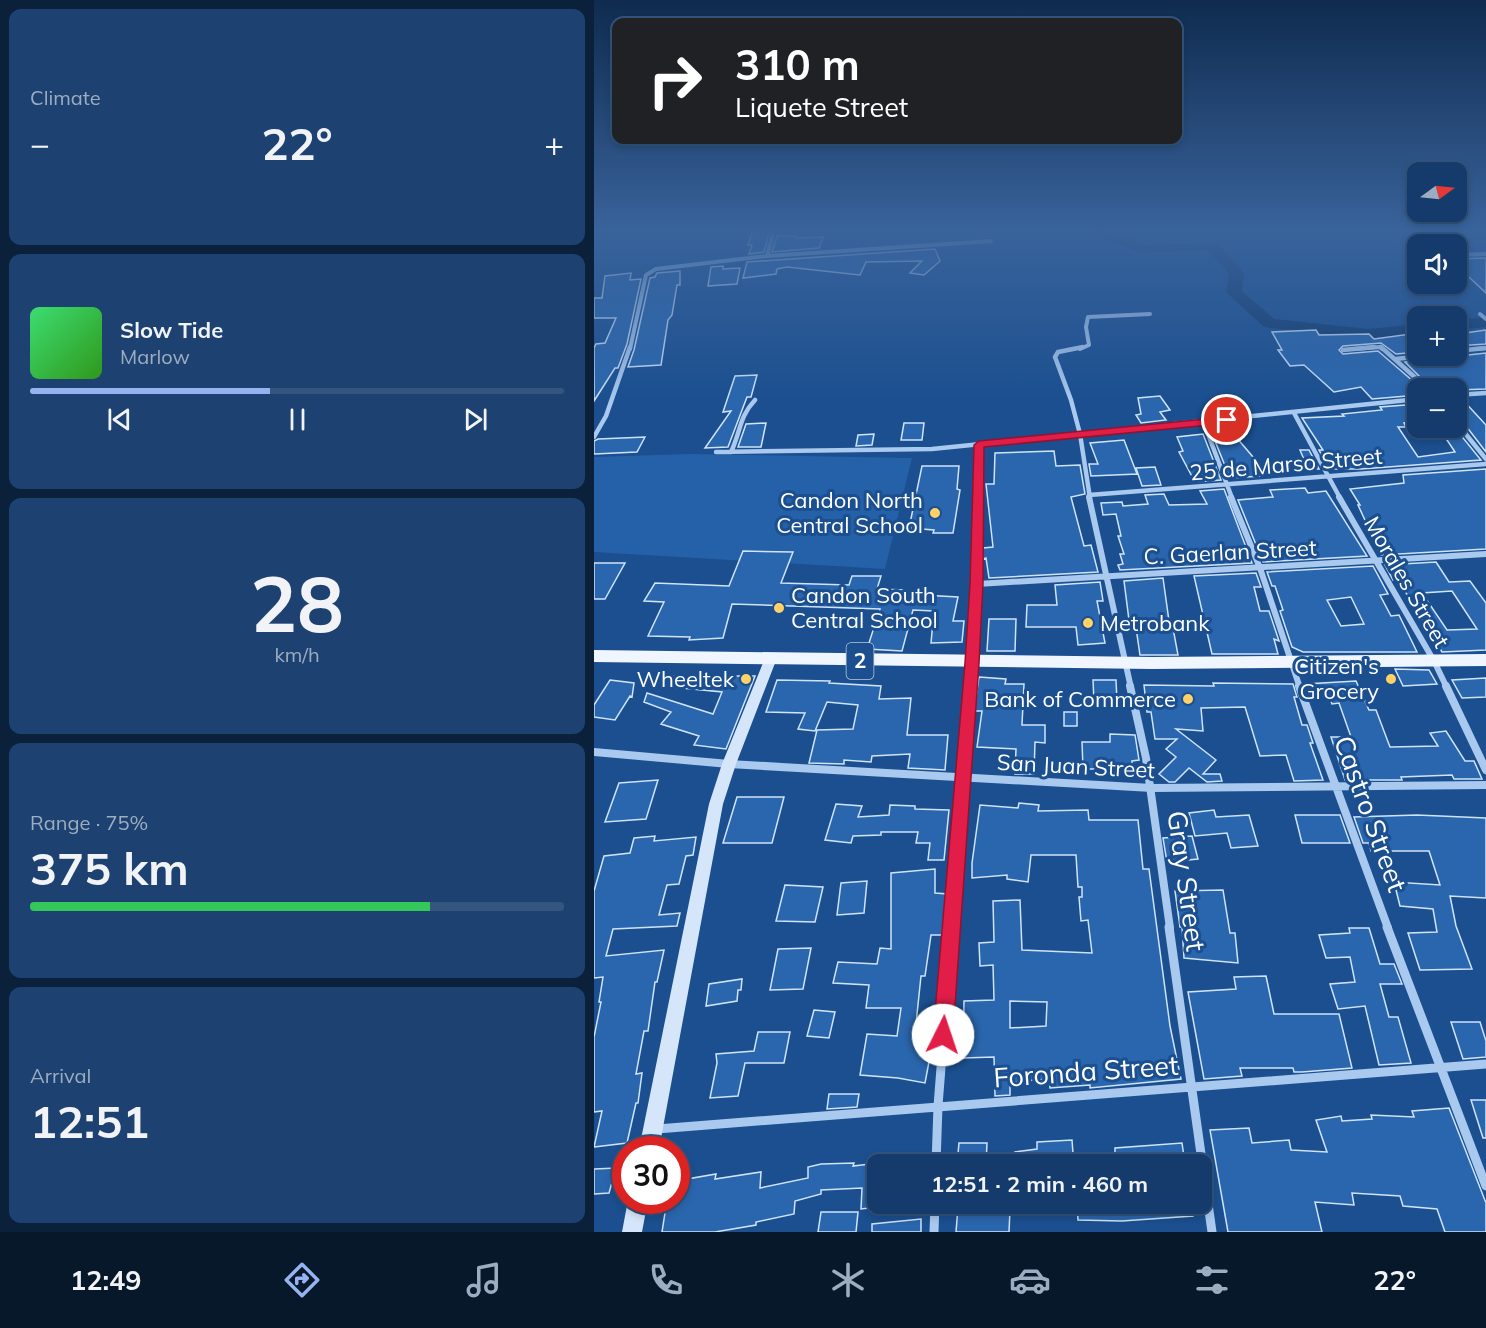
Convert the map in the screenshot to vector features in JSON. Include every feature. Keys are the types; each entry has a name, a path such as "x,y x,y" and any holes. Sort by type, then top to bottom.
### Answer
{"main road":[{"name":"2","path":"594,656 972,663 1291,663 1486,660"},
{"path":"652,1136 716,804 729,764 771,658"},
{"path":"632,1232 635,1214"}],"street":[{"path":"594,438 606,416 634,337 644,287"},
{"name":"Gray Street","path":"1150,314 1088,317 1086,327 1089,345 1056,354 1080,434 1089,495 1152,788 1212,1232"},
{"path":"1480,314 1486,319"},
{"path":"1343,350 1380,347 1416,378"},
{"path":"1467,350 1486,348"},
{"path":"1396,359 1407,358"},
{"path":"1467,394 1486,393"},
{"path":"731,452 740,434 743,413 755,400"},
{"path":"716,452 906,450 979,445 1407,400"},
{"name":"Morales Street","path":"1294,413 1328,477 1434,661 1486,770"},
{"name":"Castro Street","path":"1204,423 1260,567 1291,663 1439,1067 1486,1186"},
{"path":"1467,437 1486,462"},
{"path":"936,1154 977,584 979,445"},
{"name":"25 de Marso Street","path":"1089,495 1227,486 1486,462"},
{"name":"C. Gaerlan Street","path":"977,584 1486,554"},
{"name":"San Juan Street","path":"594,752 729,764 1152,788 1486,785"},
{"name":"Foronda Street","path":"653,1129 1486,1064"},
{"path":"934,1232 935,1214"}],"shaded area":[{"path":"687,454 912,458 885,569 594,552 594,457"}],"building":[{"path":"603,287 639,287 627,344 618,368 615,368 594,401 594,348 596,344 605,343 616,318 594,318 594,298 602,298"},
{"path":"648,287 677,287 672,315 668,320 661,365 628,367"},
{"path":"1316,330 1319,335 1369,334 1374,339 1407,334 1407,353 1396,354 1381,343 1343,346 1339,350 1343,354 1378,351 1409,378 1407,378 1407,396 1372,399 1361,387 1334,392 1304,365 1290,366 1278,350 1282,350 1272,332"},
{"path":"1486,330 1486,344 1467,345 1467,333"},
{"path":"1486,353 1486,389 1467,390 1467,378 1421,378 1409,366 1467,366 1467,355"},
{"path":"757,375 751,397 747,397 728,447 705,448 731,411 723,412 735,376"},
{"path":"1160,396 1170,410 1160,412 1166,420 1141,423 1136,415 1141,414 1138,398"},
{"path":"1467,404 1486,425 1486,452 1467,427"},
{"path":"1407,405 1407,423 1404,423 1406,427 1398,427 1418,457 1455,452 1446,438 1463,438 1481,460 1361,469 1329,469 1319,450 1323,450 1302,418 1344,416 1342,414 1382,410 1380,407"},
{"path":"766,423 761,447 738,447 746,424"},
{"path":"904,423 924,423 922,440 901,440"},
{"path":"874,434 872,445 856,446 858,435"},
{"path":"1203,434 1221,480 1195,482 1179,452 1183,451 1177,437"},
{"path":"645,437 637,452 594,454 594,441 598,439"},
{"path":"1236,437 1253,457 1262,476 1230,478 1215,441"},
{"path":"1124,440 1137,474 1091,476 1089,464 1098,464 1090,443"},
{"path":"1300,450 1309,450 1319,469 1308,469"},
{"path":"1054,451 1056,466 1080,465 1085,494 1071,497 1084,546 1091,545 1098,572 989,578 986,558 983,559 983,548 993,547 986,484 994,484 995,453"},
{"path":"922,466 959,466 957,489 960,490 953,533 933,533 934,530 909,528"},
{"path":"1155,467 1161,485 1142,486 1136,468"},
{"path":"1486,469 1486,549 1381,555 1358,505 1360,505 1350,489 1404,483 1403,475"},
{"path":"1305,488 1308,493 1326,491 1367,556 1263,562 1238,500 1273,497 1270,490"},
{"path":"1224,489 1252,563 1120,570 1118,565 1123,564 1120,554 1124,554 1118,536 1121,536 1116,514 1103,515 1101,503 1122,502 1123,506 1148,504 1145,495 1164,494 1169,505 1207,504 1200,491"},
{"path":"743,551 793,552 781,583 849,585 852,576 881,576 877,589 905,590 904,594 958,597 953,621 964,621 962,642 931,643 934,611 913,610 902,651 867,649 880,609 732,604 723,638 689,640 690,637 648,636 664,602 644,601 655,583 729,586"},
{"path":"1436,562 1449,582 1470,581 1486,603 1486,650 1442,652 1397,578 1393,580 1385,565","holes":["1452,591 1477,629 1447,630 1422,593"]},
{"path":"594,563 625,563 605,599 594,599"},
{"path":"1373,566 1388,594 1380,595 1391,616 1399,615 1417,652 1303,652 1292,647 1280,611 1283,610 1275,586 1272,586 1267,572","holes":["1351,597 1364,624 1341,626 1327,600"]},
{"path":"1256,573 1261,587 1254,587 1260,611 1269,611 1279,641 1274,639 1278,654 1212,654 1194,576"},
{"path":"1163,578 1170,628 1173,628 1178,655 1140,655 1136,628 1130,628 1124,581"},
{"path":"1100,582 1103,601 1097,601 1105,643 1078,645 1076,627 1026,627 1027,605 1057,605 1055,585"},
{"path":"989,619 1016,619 1015,651 987,651"},
{"path":"1395,669 1429,670 1437,684 1403,686"},
{"path":"673,676 730,681 732,676 755,676 726,749 694,745 699,736 661,724 671,712 644,702 647,693 713,714 722,692 672,687"},
{"path":"979,677 1006,679 1005,684 1024,684 1022,725 1045,725 1045,743 1035,742 1034,774 1015,774 1016,749 977,747 982,711 974,711"},
{"path":"1486,678 1486,697 1462,698 1452,680"},
{"path":"610,680 634,683 632,697 630,696 615,720 594,717 594,705"},
{"path":"777,680 830,681 829,683 881,686 879,699 911,698 907,735 948,735 945,770 908,768 910,754 872,756 871,762 844,760 844,764 809,763 817,730 853,729 858,705 827,702 815,731 798,729 805,713 766,712"},
{"path":"1093,680 1116,680 1117,702 1094,702"},
{"path":"1356,681 1369,710 1376,710 1390,747 1438,746 1430,733 1446,731 1465,761 1474,761 1482,779 1454,779 1452,775 1401,777 1402,780 1345,780 1331,737 1351,737 1339,703 1332,704 1329,696 1309,697 1305,684"},
{"path":"1213,683 1293,684 1297,697 1294,697 1302,725 1307,725 1313,743 1310,743 1323,780 1294,781 1286,755 1260,756 1245,707 1201,708 1203,731 1176,729 1216,760 1203,774 1220,774 1222,781 1207,782 1189,768 1175,782 1169,782 1159,774 1176,757 1166,749 1177,739 1155,739 1151,712 1147,712 1144,685 1214,686"},
{"path":"1064,712 1077,712 1077,726 1064,726"},
{"path":"1110,734 1135,735 1139,760 1132,761 1132,766 1103,764 1103,769 1083,769 1082,742 1110,742"},
{"path":"658,780 646,819 605,822 619,783"},
{"path":"737,797 784,797 772,843 723,843"},
{"path":"1019,803 1039,805 1038,811 1088,810 1089,820 1138,820 1143,869 1149,869 1170,1026 1181,1079 1090,1088 1090,1085 1050,1088 1049,1079 1010,1082 1010,1095 995,1096 994,1057 963,1058 964,1001 994,1000 993,965 980,966 979,943 994,942 993,901 1020,900 1022,950 1092,953 1088,920 1081,921 1079,897 1082,897 1082,887 1078,887 1076,855 1031,855 1028,882 1007,879 1007,875 972,878 980,805 1018,808","holes":["1010,1001 1047,1002 1046,1026 1010,1028"]},
{"path":"836,804 862,806 858,817 889,815 890,805 915,806 915,809 949,810 944,860 928,860 930,843 916,843 918,832 881,832 881,835 853,836 851,843 825,840"},
{"path":"1214,810 1216,817 1249,815 1258,846 1231,848 1227,833 1195,836 1189,813"},
{"path":"1295,815 1340,815 1350,843 1302,843"},
{"path":"1417,815 1486,818 1486,898 1450,896 1456,926 1472,969 1420,970 1408,933 1437,932 1433,909 1400,906 1394,882 1440,885 1429,851 1371,851 1369,843 1363,843 1354,817"},
{"path":"655,836 654,841 696,837 693,855 686,856 679,884 667,885 659,915 680,913 677,926 613,929 606,956 664,950 657,982 655,982 648,1031 644,1031 636,1074 642,1073 638,1103 636,1103 629,1136 612,1136 612,1145 594,1147 602,1111 594,1112 594,1037 603,977 594,978 594,891 604,856 630,853 634,838"},
{"path":"1192,836 1198,859 1167,862 1163,838"},
{"path":"935,869 935,893 948,894 942,935 931,935 925,976 921,976 914,1043 932,1046 925,1083 860,1075 867,1034 897,1036 901,1008 866,1008 869,985 833,983 838,962 877,964 880,948 891,949 891,873"},
{"path":"867,881 864,913 837,915 841,883"},
{"path":"785,885 823,887 815,922 776,921"},
{"path":"1223,890 1230,933 1235,933 1238,963 1184,958 1182,927 1180,927 1175,891"},
{"path":"1349,928 1369,928 1380,964 1394,964 1402,984 1380,984 1389,1017 1398,1017 1411,1063 1379,1065 1365,1006 1338,1009 1330,984 1355,982 1350,957 1326,958 1319,935 1350,933"},
{"path":"811,948 803,989 770,990 778,949"},
{"path":"1266,976 1274,1014 1339,1014 1352,1068 1294,1072 1293,1068 1240,1068 1242,1076 1204,1079 1188,992 1236,989 1234,977"},
{"path":"742,979 737,1001 706,1006 709,984"},
{"path":"814,1010 835,1012 829,1038 807,1036"},
{"path":"1451,1022 1480,1022 1486,1041 1486,1057 1463,1059"},
{"path":"758,1032 790,1032 784,1063 745,1063 738,1096 710,1098 717,1063 716,1054 754,1051"},
{"path":"829,1094 859,1094 857,1107 827,1109"},
{"path":"1471,1100 1486,1100 1486,1138 1483,1138"},
{"path":"1449,1108 1486,1203 1486,1232 1445,1232 1437,1209 1403,1206 1400,1196 1352,1193 1354,1205 1315,1202 1322,1232 1228,1232 1210,1130 1249,1128 1252,1143 1289,1140 1291,1150 1327,1152 1316,1120 1341,1116 1342,1121 1372,1119 1371,1115 1414,1117 1412,1111"},
{"path":"1072,1140 1073,1153 1115,1153 1115,1148 1182,1143 1184,1154 1015,1154 1015,1152 1037,1149 1037,1142"},
{"path":"959,1143 987,1143 986,1154 958,1154"},
{"path":"821,1164 867,1164 867,1208 861,1209 862,1188 821,1190 821,1194 795,1201 794,1214 756,1222 756,1225 715,1232 662,1232 665,1214 690,1214 690,1179 716,1174 715,1179 761,1172 760,1188 808,1178 808,1167"},
{"path":"612,1168 609,1193 594,1194 594,1169"},
{"path":"821,1212 858,1212 856,1232 818,1232"},
{"path":"957,1214 1010,1214 1009,1232 956,1232"},
{"path":"1078,1214 1193,1214 1193,1216 1122,1221 1078,1220"},
{"path":"921,1219 921,1232 872,1232 872,1224"}],"waterway":[{"path":"1235,287 1234,292 1269,323 1369,334 1407,330"},
{"path":"1467,324 1486,322"}],"place":[{"name":"Candon North Central School","path":"935,513"},
{"name":"Candon South Central School","path":"779,608"},
{"name":"Metrobank","path":"1088,623"},
{"name":"Wheeltek","path":"746,679"},
{"name":"Citizen's Grocery","path":"1391,679"},
{"name":"Bank of Commerce","path":"1188,699"}],"route":[{"path":"943,1035 977,584 979,445 1227,420"}]}
